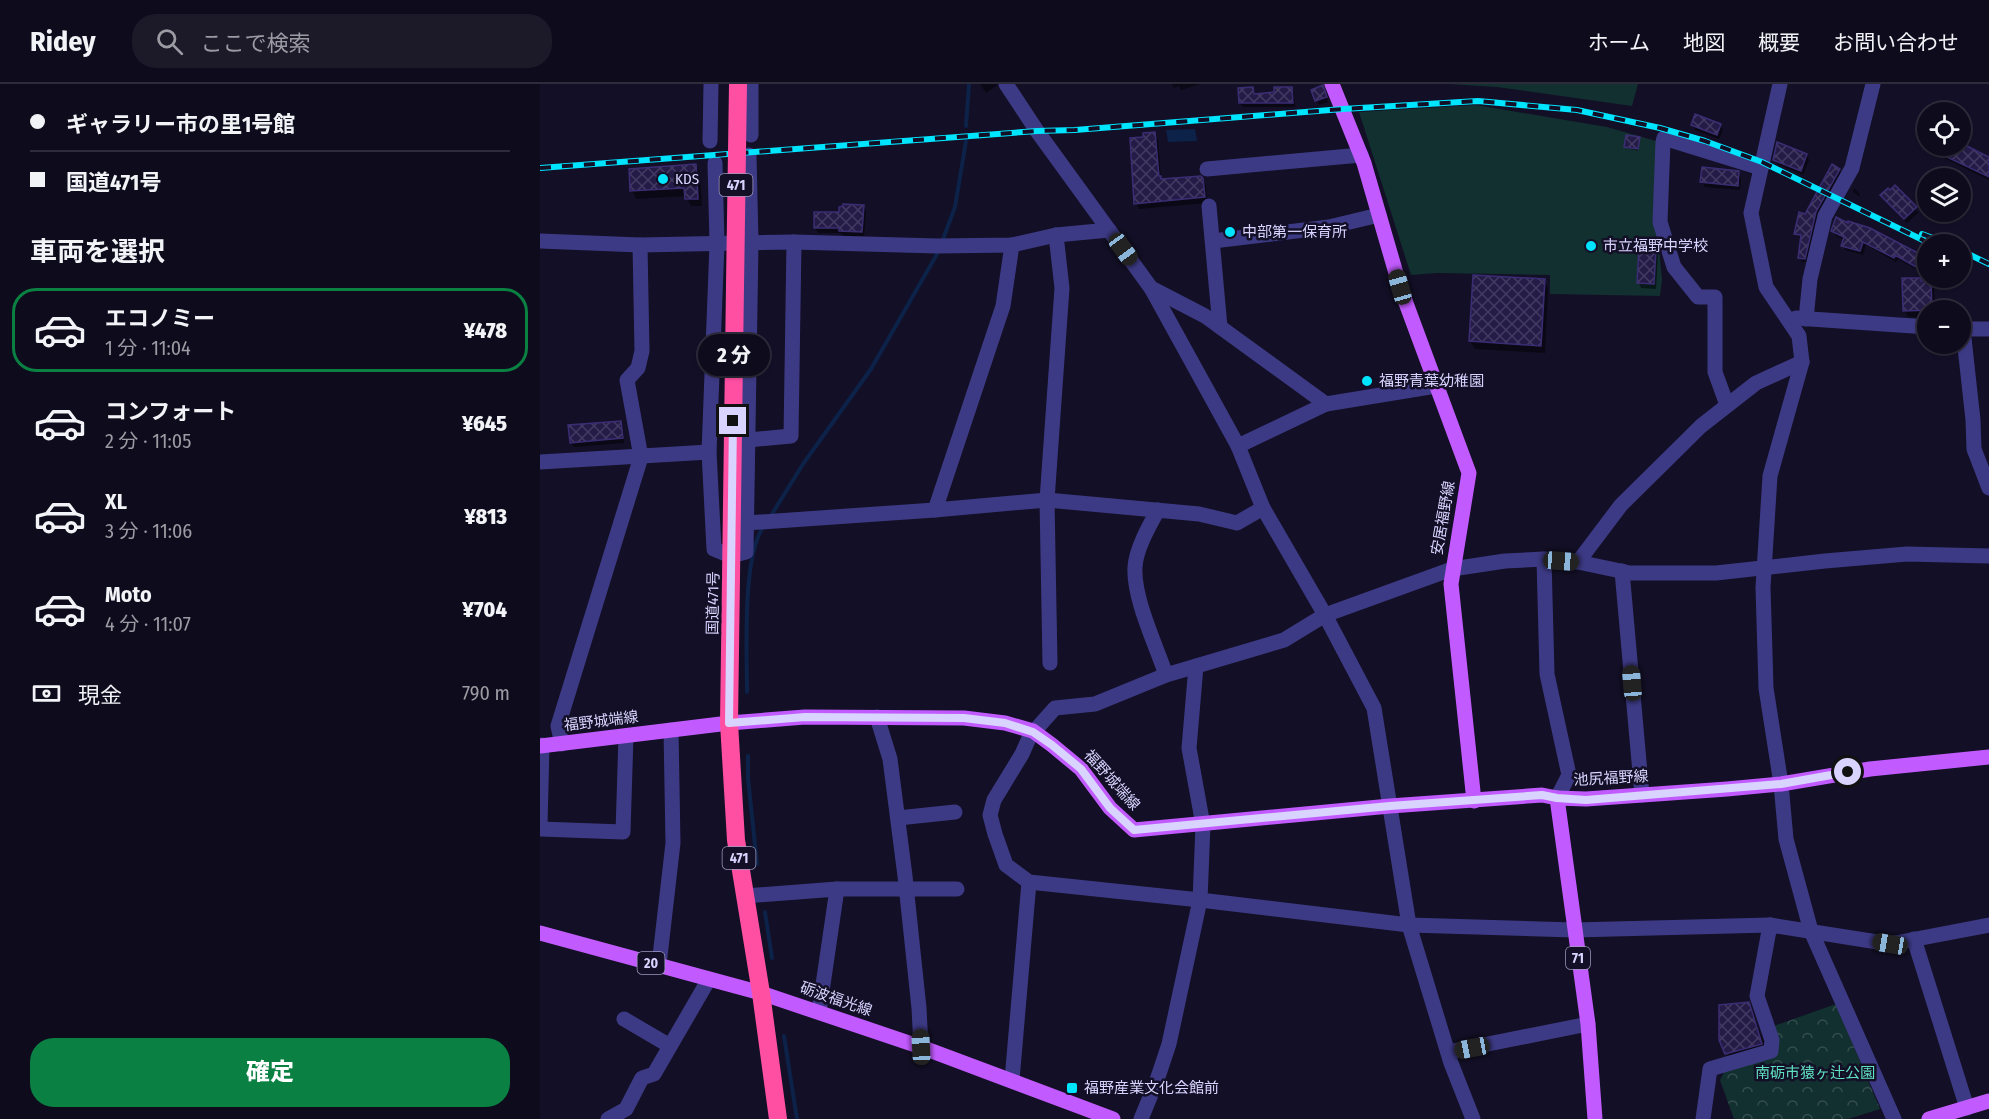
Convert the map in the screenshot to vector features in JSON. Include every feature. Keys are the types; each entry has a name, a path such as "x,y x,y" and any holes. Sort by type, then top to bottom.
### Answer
{"highway":[{"name":"国道471号","path":"738,84 729,723 736,840 761,993 778,1119"}],"main road":[{"name":"安居福野線","path":"1332,84 1361,155 1400,287 1469,473 1451,584 1474,801"},
{"name":"福野城端線","path":"541,746 729,723 805,717 964,718 1005,723 1033,732 1081,769 1110,808 1134,830 1390,806 1542,795 1557,798"},
{"name":"池尻福野線","path":"1592,1119 1588,1024 1557,798 1586,800 1781,784 1870,769 1989,757"},
{"name":"砺波福光線","path":"541,936 761,993 921,1047 1105,1117"},
{"path":"1929,1119 1989,1101"}],"street":[{"path":"710,141 711,84"},
{"path":"751,84 751,135"},
{"path":"1006,84 1037,131 1151,288 1238,446 1263,508 1325,615 1374,708 1409,925 1448,1052 1473,1119"},
{"path":"1780,84 1751,213 1766,287 1799,336 1802,362 1770,476 1763,587 1766,688 1781,784 1786,839 1811,931 1894,1119"},
{"path":"1806,319 1810,279 1825,216 1852,168 1873,84"},
{"path":"1727,405 1715,372 1715,297 1698,297 1674,267 1660,222 1664,138 1761,168"},
{"path":"715,163 717,244 710,452 714,549 731,556 746,552 751,243 749,155"},
{"path":"1207,169 1361,155"},
{"path":"1209,206 1220,327"},
{"path":"1213,241 1329,227 1379,215"},
{"path":"540,241 640,245 794,242 1012,245 1056,235 1109,230"},
{"path":"1050,663 1047,500 1062,288 1056,235"},
{"path":"748,440 791,436 794,242"},
{"path":"562,744 558,726 641,456 627,380 638,368 642,351 640,245"},
{"path":"935,510 1003,306 1012,245"},
{"path":"1151,288 1205,316 1326,404"},
{"path":"1788,317 1917,326"},
{"path":"1971,329 1989,329"},
{"path":"1964,354 1973,420 1974,449 1989,488"},
{"path":"1578,562 1620,505 1701,426 1756,383 1802,362"},
{"path":"1238,446 1326,404 1436,386"},
{"path":"540,462 710,452"},
{"path":"746,523 1047,500 1198,514 1237,523 1263,508"},
{"path":"1158,510 1146,531 1135,566 1137,591 1166,675"},
{"path":"1989,556 1907,554 1716,573 1630,573 1578,562 1544,560 1505,561 1452,569 1325,615 1284,640 1166,675 1095,704 1055,708 1033,732 994,800 990,815 1006,865 1029,882 1409,925 1574,930 1770,925 1890,944 1989,925"},
{"path":"1544,560 1547,674 1569,775 1557,798"},
{"path":"1622,572 1642,795"},
{"path":"1140,1119 1169,1044 1200,900 1203,825 1189,748 1196,666"},
{"path":"877,717 890,759 898,818 919,1008 921,1047"},
{"path":"659,965 673,843 671,730"},
{"path":"541,746 540,827 623,832 626,736"},
{"path":"898,818 955,812"},
{"path":"1012,1080 1029,882"},
{"path":"819,1012 837,889"},
{"path":"745,896 837,889 957,889"},
{"path":"1703,1119 1710,1069 1770,1051 1772,1040 1757,996 1770,925"},
{"path":"1914,939 1967,1108"},
{"path":"608,1119 626,1109 642,1078 654,1074 709,979"},
{"path":"624,1019 670,1046"},
{"path":"1448,1052 1588,1024"}],"green space":[{"path":"1449,84 1638,84 1632,106 1497,87"},
{"path":"1476,105 1607,127 1656,141 1657,230 1662,279 1660,296 1550,294 1550,275 1437,273 1411,275 1359,112"},
{"name":"南砺市猿ヶ辻公園","path":"1836,1004 1880,1109 1848,1119 1734,1119 1720,1080 1725,1070 1774,1053 1771,1027"}],"water":[{"path":"1195,129 1197,141 1168,142 1166,130"}],"building":[{"path":"1323,85 1327,97 1315,101 1311,90"},
{"path":"1253,87 1254,94 1274,92 1274,87 1292,87 1293,103 1239,103 1238,88"},
{"path":"1695,114 1721,124 1717,135 1691,125"},
{"path":"1155,132 1161,179 1201,176 1205,197 1134,204 1130,138 1143,137 1143,133"},
{"path":"1626,135 1640,137 1638,149 1624,147"},
{"path":"1777,142 1807,154 1801,171 1773,160"},
{"path":"1971,148 1989,157 1989,177 1945,156 1971,156"},
{"name":"KDS","path":"696,164 698,199 685,199 684,188 630,191 629,169"},
{"path":"1832,164 1840,169 1816,212 1805,259 1798,258 1801,235 1794,234 1799,212 1805,214"},
{"path":"1702,167 1739,171 1738,186 1700,182"},
{"path":"1895,185 1917,207 1904,219 1880,195 1888,188 1890,190"},
{"path":"843,204 864,205 862,232 839,231 839,228 814,228 814,212 839,212 839,207"},
{"path":"1836,217 1848,223 1848,221 1870,228 1917,252 1917,265 1916,267 1895,255 1894,258 1863,242 1860,251 1841,246 1844,237 1831,231"},
{"path":"1639,248 1656,249 1654,284 1637,283"},
{"path":"1473,275 1545,279 1541,346 1469,341"},
{"path":"1902,278 1917,278 1917,288 1931,288 1932,300 1917,300 1917,311 1903,311"},
{"path":"621,421 623,438 570,443 568,425"},
{"path":"1749,1002 1762,1044 1725,1054 1719,1040 1719,1005"}],"waterway":[{"path":"966,126 969,84"},
{"path":"942,242 955,207 966,141"},
{"path":"772,514 803,464 871,369 940,249"},
{"path":"747,692 749,583 756,542 763,527"},
{"path":"748,756 748,778 757,864"},
{"path":"765,912 772,958"},
{"path":"784,1036 797,1119"}],"railway":[{"path":"540,168 1478,101 1577,110 1660,128 1705,141 1762,162 1917,237"},
{"path":"1971,255 1989,264"}],"place":[{"name":"KDS","path":"663,179"},
{"name":"中部第一保育所","path":"1230,232"},
{"name":"市立福野中学校","path":"1591,246"},
{"name":"福野青葉幼稚園","path":"1367,381"},
{"name":"福野産業文化会館前","path":"1072,1088"}],"route":[{"path":"733,421 729,723 805,717 964,718 1005,723 1033,732 1081,769 1110,808 1134,830 1390,806 1542,795 1586,800 1727,789 1781,784 1848,772"}]}
